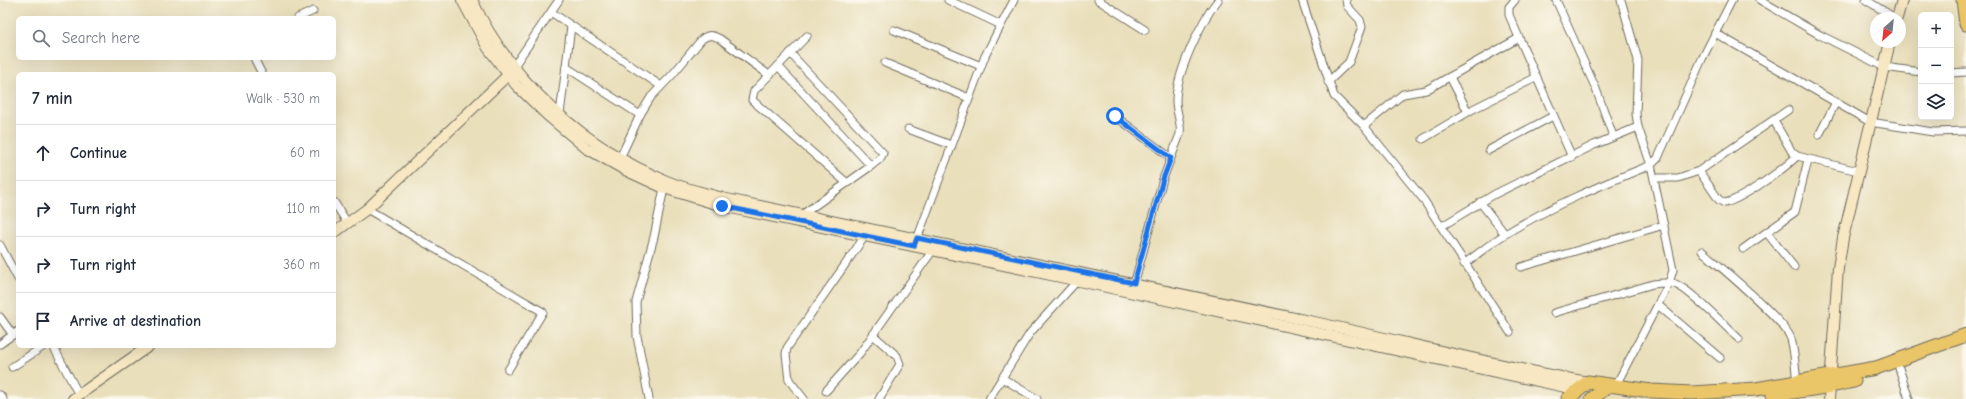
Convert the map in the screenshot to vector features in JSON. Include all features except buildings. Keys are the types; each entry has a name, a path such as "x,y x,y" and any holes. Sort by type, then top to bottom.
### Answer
{"highway":[{"path":"1963,0 1966,24"},
{"path":"1603,393 1651,391 1692,393 1756,389 1797,382 1830,387 1876,368 1966,335"},
{"path":"1732,399 1757,398 1830,387 1899,368 1966,345"},
{"path":"1568,399 1584,386 1603,393 1644,399"}],"main road":[{"path":"462,0 488,48 511,71 548,116 586,148 625,170 664,188 722,206 866,236 916,242 934,250 1077,280 1134,288"},
{"path":"472,0 511,71 522,78 560,114 590,139 620,158 670,182 722,198 803,214 916,242 1584,386"},
{"path":"1898,12 1902,0"},
{"path":"1830,387 1838,268 1847,214 1889,48"},
{"path":"336,232 368,209 511,71"},
{"path":"76,397 146,348"}],"street":[{"path":"511,71 559,0"},
{"path":"948,0 1001,25"},
{"path":"916,242 981,66 1014,0"},
{"path":"1098,0 1145,30"},
{"path":"1134,288 1163,179 1181,129 1176,107 1178,81 1199,33 1218,0"},
{"path":"1302,0 1323,59 1328,82 1334,96 1364,126 1423,199 1442,226 1464,264 1510,332"},
{"path":"1328,82 1349,62 1362,27 1360,20 1347,6 1346,0"},
{"path":"1515,0 1509,7 1508,11 1553,116 1572,156"},
{"path":"1556,0 1596,89 1613,136"},
{"path":"1603,393 1658,305 1673,274 1673,264 1652,165 1638,127 1636,114 1638,60 1621,0"},
{"path":"1464,264 1505,234 1552,208 1584,192 1652,165 1658,158 1715,33 1732,0"},
{"path":"1760,0 1820,35 1884,67 1918,72"},
{"path":"1866,0 1886,12"},
{"path":"302,16 313,11"},
{"path":"551,12 661,86"},
{"path":"560,114 571,26"},
{"path":"894,30 981,66"},
{"path":"1715,33 1870,122 1933,132 1966,131"},
{"path":"620,158 640,115 651,97 673,74 702,39 710,35 731,46 769,75"},
{"path":"807,36 752,94 753,102 847,183"},
{"path":"1364,126 1403,94 1411,91 1426,90 1520,38"},
{"path":"790,54 882,151 882,156 871,166 803,214"},
{"path":"255,60 261,72"},
{"path":"885,63 969,98"},
{"path":"778,66 871,166"},
{"path":"566,67 640,115"},
{"path":"1954,73 1966,72"},
{"path":"1450,77 1468,112"},
{"path":"1423,139 1468,112 1537,77"},
{"path":"1819,135 1836,102"},
{"path":"1654,178 1678,178 1699,170 1774,121 1788,110"},
{"path":"1115,116 1171,158"},
{"path":"1489,150 1553,116"},
{"path":"1774,121 1792,152 1797,156 1808,160 1858,171"},
{"path":"1442,226 1480,202 1613,136 1638,127"},
{"path":"908,129 951,145"},
{"path":"1699,170 1719,200 1725,203 1742,195 1790,163 1797,156"},
{"path":"1743,249 1790,217 1797,210 1808,160"},
{"path":"649,399 637,336 636,302 654,237 664,188"},
{"path":"1480,202 1505,234"},
{"path":"336,205 348,224"},
{"path":"368,209 543,312 508,370"},
{"path":"1521,267 1664,225"},
{"path":"1767,232 1794,267"},
{"path":"804,399 790,380 786,354 787,348 866,236"},
{"path":"0,245 16,275"},
{"path":"826,390 860,352 934,250"},
{"path":"1702,251 1787,331 1791,339 1797,382"},
{"path":"989,399 1034,327 1077,280"},
{"path":"1554,313 1653,284 1669,283 1678,286 1696,300 1739,339"},
{"path":"1658,305 1720,358"},
{"path":"0,317 15,333 0,344"},
{"path":"873,335 897,356 900,364 879,399"},
{"path":"12,367 41,348"},
{"path":"54,348 76,397"},
{"path":"1899,368 1909,399"},
{"path":"1002,378 1037,399"},
{"path":"0,395 2,399"}],"route":[{"path":"722,206 914,246 917,238 1134,283 1163,179 1171,158 1115,116"}]}
